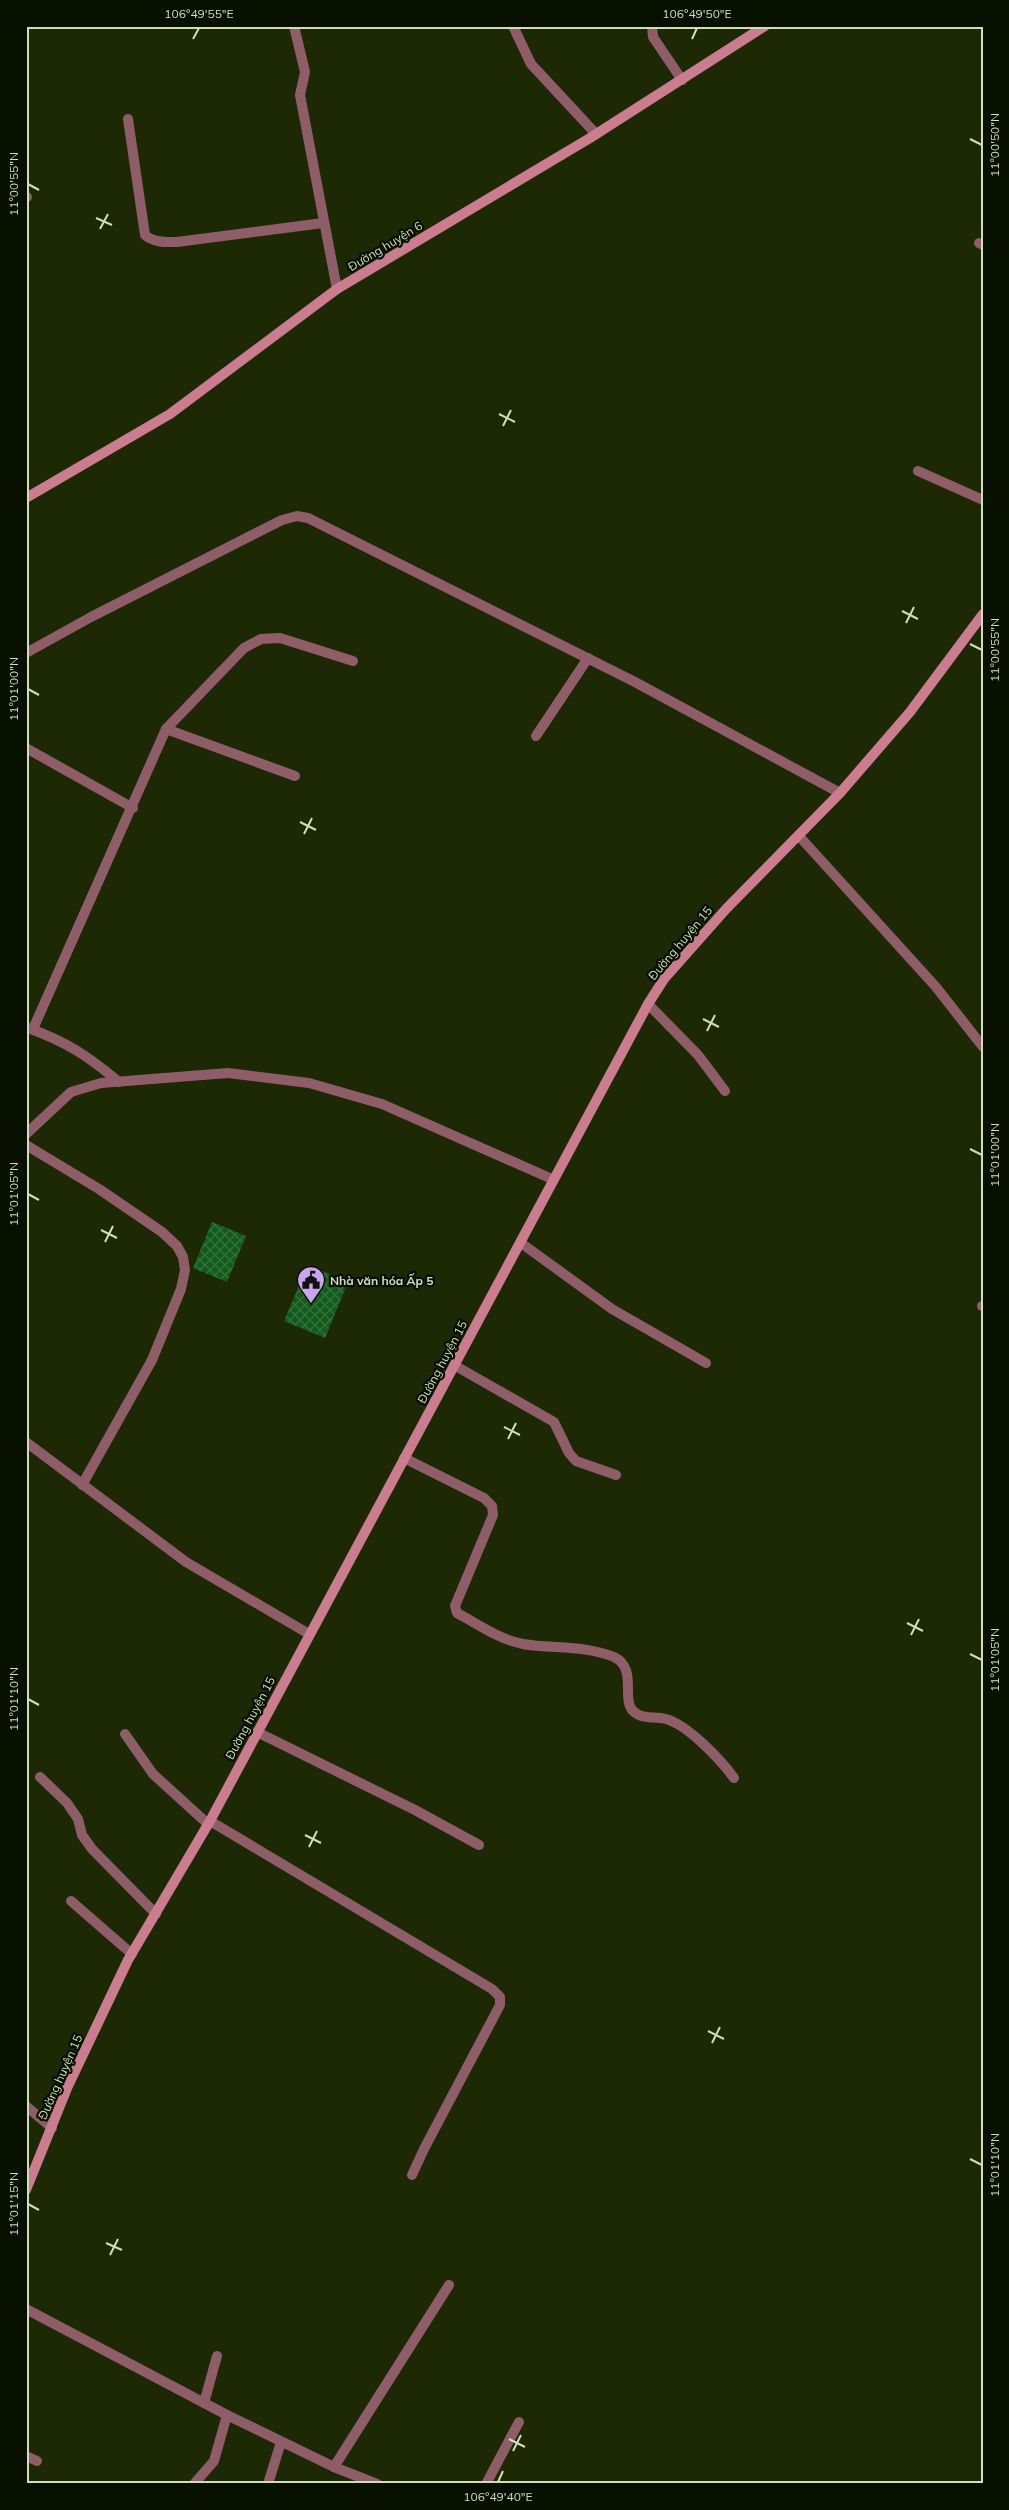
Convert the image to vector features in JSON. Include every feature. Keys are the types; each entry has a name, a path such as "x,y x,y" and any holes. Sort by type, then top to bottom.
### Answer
{"street":[{"path":"294,26 305,72 300,95 337,289"},
{"path":"513,26 531,64 596,134"},
{"path":"652,26 653,37 682,80"},
{"name":"Đường huyện 6","path":"26,498 170,414 337,289 596,134 766,26"},
{"path":"128,119 145,234 149,238 159,242 177,242 323,223"},
{"path":"918,471 983,500"},
{"path":"26,653 91,617 282,520 296,516 308,518 588,658 840,793"},
{"name":"Đường huyện 15","path":"26,2190 68,2086 132,1954 209,1823 521,1243 552,1179 648,1004 664,980 726,909 840,793 910,712 983,614"},
{"path":"119,1082 84,1053 61,1040 29,1028 133,808 166,729 244,648 261,639 280,638 353,661"},
{"path":"536,736 588,658"},
{"path":"166,729 295,776"},
{"path":"26,748 133,808"},
{"path":"799,836 936,987 983,1047"},
{"path":"648,1004 698,1055 725,1091"},
{"path":"26,1134 71,1092 101,1083 228,1073 309,1082 382,1104 552,1179"},
{"path":"26,1145 99,1189 162,1232 177,1246 183,1257 184,1270 180,1289 152,1360 82,1484"},
{"path":"521,1243 612,1309 706,1364"},
{"path":"454,1365 554,1422 568,1453 576,1461 616,1475"},
{"path":"26,1442 186,1562 309,1634"},
{"path":"404,1458 484,1498 492,1506 493,1515 455,1606 457,1613 508,1640 523,1644 586,1650 624,1663 628,1674 628,1698 631,1709 639,1715 667,1719 682,1728 718,1757 734,1778"},
{"path":"257,1732 415,1810 479,1845"},
{"path":"125,1734 153,1774 209,1823 492,1989 500,1997 500,2005 424,2149 412,2176"},
{"path":"40,1777 68,1803 78,1819 82,1835 92,1849 156,1914"},
{"path":"71,1901 132,1954"},
{"path":"26,2106 52,2128"},
{"path":"334,2467 449,2285"},
{"path":"26,2309 281,2442 334,2467 377,2484"},
{"path":"204,2403 217,2356"},
{"path":"194,2484 214,2461 228,2415"},
{"path":"486,2484 519,2422"},
{"path":"268,2484 281,2442"},
{"path":"26,2456 37,2461"}],"building":[{"path":"212,1222 246,1236 227,1282 193,1268"},
{"path":"308,1265 348,1282 325,1338 284,1321"}],"place":[{"name":"Nhà văn hóa Ấp 5","path":"311,1304"}]}
